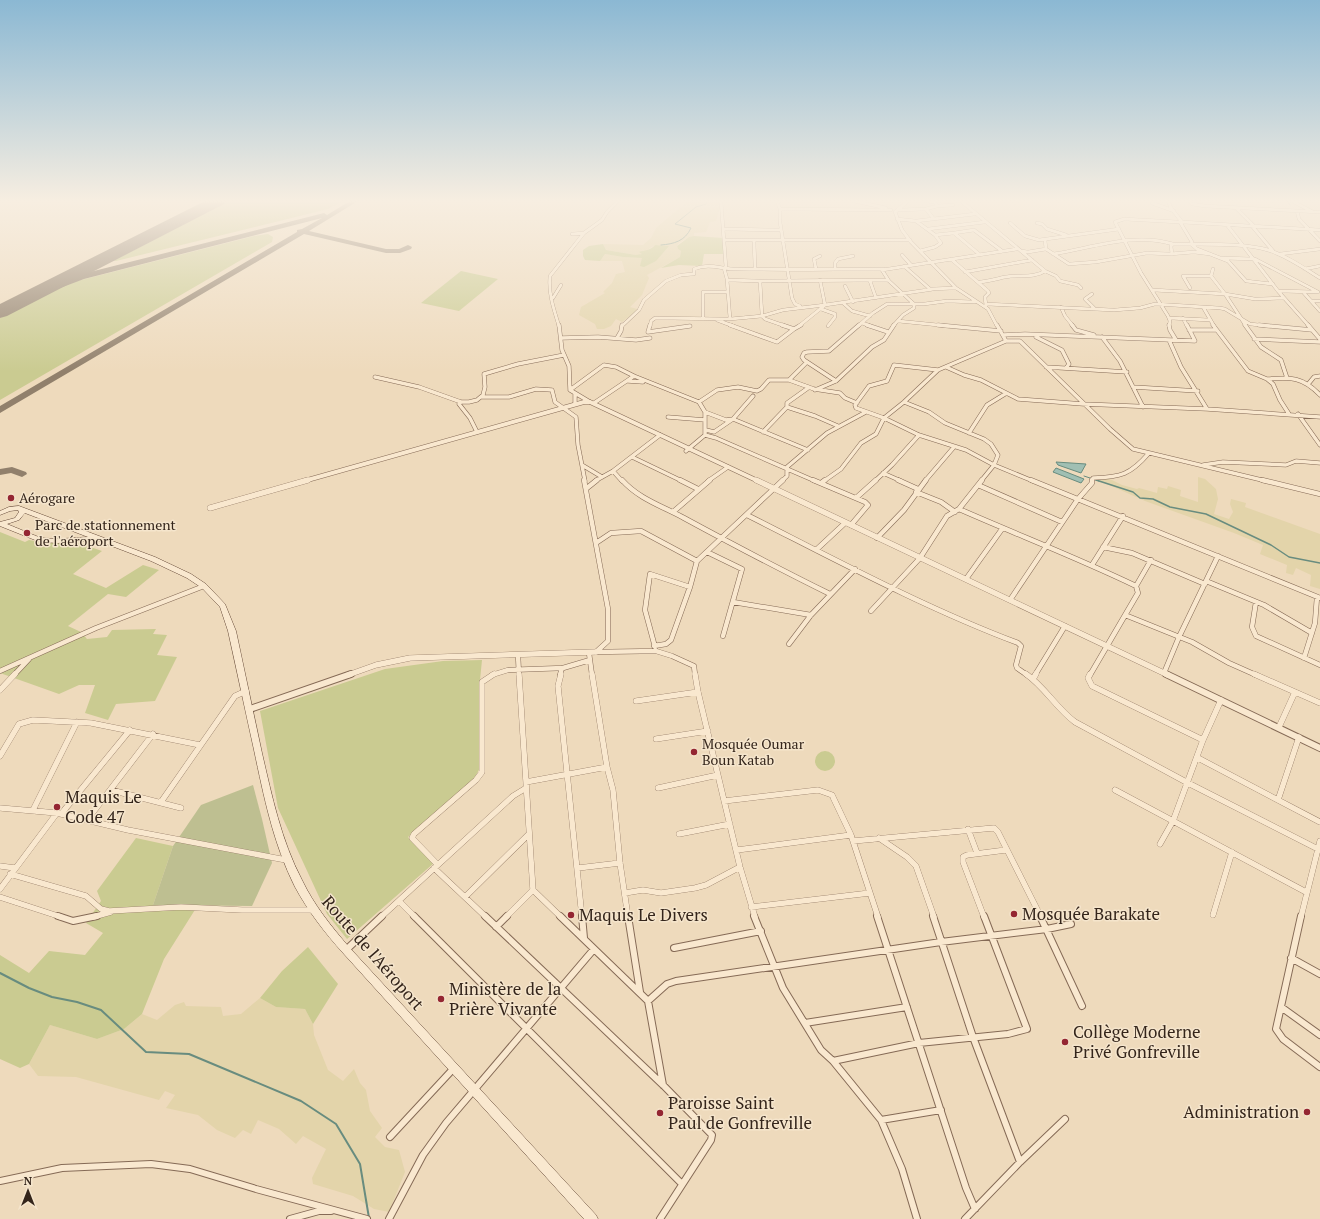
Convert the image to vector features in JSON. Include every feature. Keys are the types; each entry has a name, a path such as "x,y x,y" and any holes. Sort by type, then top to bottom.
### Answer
{"main road":[{"name":"Route de l'Aéroport","path":"0,513 13,508 22,510 174,568 204,586 222,606 232,631 270,807 286,860 312,910 327,930 592,1219"},
{"name":"Route de l'Aéroport","path":"0,524 8,523 17,519 22,514 22,510"},
{"name":"Route de l'Aéroport","path":"0,524 40,540 58,541 96,539"}],"street":[{"path":"563,258 550,276 549,283 553,298 554,310 560,325 562,350 569,366 570,390"},
{"path":"725,258 725,268 728,274 727,292 730,319"},
{"path":"755,258 755,268"},
{"path":"786,258 792,298 795,304 800,306"},
{"path":"814,258 816,269"},
{"path":"835,269 838,259 844,258"},
{"path":"904,258 910,265"},
{"path":"926,258 956,288 975,302 988,309"},
{"path":"618,338 622,324 639,310 644,300 666,281 681,275 694,274 694,269 697,267 884,269 957,258"},
{"path":"1029,258 1045,272"},
{"path":"1059,258 1069,264 1096,262 1117,258"},
{"path":"1133,258 1169,318 1169,330 1176,340"},
{"path":"1222,258 1255,259 1319,292"},
{"path":"1222,258 1234,267 1246,281 1273,284"},
{"path":"1285,258 1320,278"},
{"path":"951,259 980,282 988,291 989,293 985,297 986,304 1006,341"},
{"path":"1255,259 1278,291 1320,339"},
{"path":"966,272 1032,260"},
{"path":"836,262 841,269"},
{"path":"904,266 915,275 925,287 934,289"},
{"path":"1305,269 1320,266"},
{"path":"884,269 882,272 888,280 914,304"},
{"path":"1211,276 1213,269"},
{"path":"980,282 997,280 1006,277 1021,277 1045,272 1056,276 1063,282 1078,285 1081,288"},
{"path":"1190,288 1183,276 1211,276"},
{"path":"1211,276 1226,294 1229,303 1242,320"},
{"path":"690,326 648,332 653,318 730,319 762,316 800,306 812,307 853,302 934,289 943,285 947,279"},
{"path":"727,280 888,280"},
{"path":"760,280 762,316 765,319 794,329"},
{"path":"820,280 826,305"},
{"path":"870,281 876,298"},
{"path":"553,298 561,285"},
{"path":"943,285 956,288"},
{"path":"846,286 853,302"},
{"path":"1153,290 1226,294 1255,299 1284,298"},
{"path":"1278,291 1319,292"},
{"path":"702,319 703,292 727,292"},
{"path":"1303,292 1320,312"},
{"path":"1092,294 1085,299 1095,309"},
{"path":"836,381 820,370 806,363 802,357 804,353 809,351 829,351 870,316 887,304 914,304 945,301 975,302"},
{"path":"1311,301 1320,301"},
{"path":"843,303 852,311 870,316"},
{"path":"815,390 836,381 872,347 884,340 888,332 903,315 914,308 914,304"},
{"path":"986,304 1114,310 1160,304 1202,307 1225,309 1248,324 1312,330"},
{"path":"714,319 779,342 826,305"},
{"path":"812,307 836,314 828,326"},
{"path":"1061,307 1064,316 1076,330 1102,336 1110,344 1127,372 1143,407"},
{"path":"1202,307 1216,330 1248,372 1267,378 1301,379 1309,383 1320,395"},
{"path":"676,318 676,328"},
{"path":"1169,318 1210,320"},
{"path":"898,321 1002,333 1195,341 1183,318"},
{"path":"862,323 888,332"},
{"path":"1248,324 1254,338 1261,347 1281,360 1287,378"},
{"path":"1189,330 1216,330"},
{"path":"1033,335 1062,350 1069,364 1066,368"},
{"path":"561,338 618,338 636,340 650,338"},
{"path":"1254,338 1320,342"},
{"path":"1169,340 1181,367 1198,392 1207,409"},
{"path":"821,483 840,469 861,443 876,434 884,418 904,402 938,370 1006,341 1020,341 1083,404 1133,449 1320,494"},
{"path":"481,397 486,387 484,374 518,364 564,355"},
{"path":"789,380 806,363"},
{"path":"570,390 604,365 616,367 634,376 699,402 705,412 705,432 688,450"},
{"path":"938,370 894,365 887,381 869,386 857,403 856,408 884,418 919,435 966,450 994,465 1123,516 1319,598 1315,623 1304,658"},
{"path":"946,367 964,376 981,380 1018,400 1298,414 1320,417"},
{"path":"1046,367 1127,372"},
{"path":"210,508 575,404 592,403 634,376"},
{"path":"1309,383 1314,377 1320,376"},
{"path":"376,377 419,387 461,402 469,402 481,397 510,397 548,388 552,390 554,399 562,408 576,417 582,464 608,609 608,641 596,652"},
{"path":"1267,378 1273,384 1280,400 1289,414"},
{"path":"699,402 716,390 738,387 757,391 761,389 769,380 774,379 789,380 815,390 840,393 846,398 857,403"},
{"path":"628,381 651,383"},
{"path":"1133,387 1198,392"},
{"path":"763,432 786,407 787,403 808,388"},
{"path":"570,390 592,403 688,450 776,489 1279,727 1320,748"},
{"path":"575,404 576,393"},
{"path":"969,433 987,405 1005,394"},
{"path":"705,432 714,432 733,419 753,396"},
{"path":"461,402 459,404 470,418 477,432"},
{"path":"871,611 920,558 947,516 957,511 998,458 997,452 988,441 945,423 930,412 904,402"},
{"path":"786,407 815,416 838,426"},
{"path":"705,412 726,420 733,419 808,450"},
{"path":"250,709 376,665 393,661 453,656 589,653 655,648 666,644 671,640 690,587 697,561 776,489 788,476 787,467 789,465 827,433 866,412"},
{"path":"1298,414 1320,445"},
{"path":"668,417 705,420"},
{"path":"705,432 788,470 797,472 856,498 868,505 868,508 851,525"},
{"path":"587,488 613,471 660,435"},
{"path":"856,498 883,473 919,435"},
{"path":"877,538 904,510 917,490 954,447"},
{"path":"1010,600 1078,499 1092,483 1093,479 1115,477 1137,467 1149,453"},
{"path":"632,457 698,489"},
{"path":"1201,465 1223,462 1286,465 1296,461 1320,463"},
{"path":"582,464 602,477"},
{"path":"673,512 698,489 728,467"},
{"path":"613,471 629,488 644,499 673,512 830,594"},
{"path":"883,473 957,511 1092,565 1136,586"},
{"path":"978,485 1062,522"},
{"path":"747,515 892,588 983,630 1018,643 1021,646 1016,667 1033,679 1064,714 1075,722 1188,783 1319,849"},
{"path":"1092,565 1123,516"},
{"path":"816,550 845,522"},
{"path":"966,579 1002,528"},
{"path":"596,543 611,533 641,531 697,561"},
{"path":"1103,547 1132,553 1256,602 1312,633"},
{"path":"707,552 742,569 723,636"},
{"path":"1164,673 1179,637 1218,556"},
{"path":"1151,560 1136,586 1138,593 1088,678 1089,682 1092,686 1203,740"},
{"path":"789,644 811,615 855,569"},
{"path":"655,648 645,610 650,574 690,587"},
{"path":"0,671 96,628 204,586"},
{"path":"733,602 811,615"},
{"path":"1256,602 1252,627 1256,636 1320,665"},
{"path":"1125,615 1179,637 1218,655 1229,663 1320,703"},
{"path":"1033,679 1065,626"},
{"path":"655,648 694,666 698,692 740,867 751,907 774,967 791,1002 821,1050 833,1060 881,1120 891,1140 906,1181 917,1219"},
{"path":"589,653 607,767 613,790 620,863 640,992"},
{"path":"518,655 528,835 533,890 648,1001 663,1085"},
{"path":"0,690 32,656"},
{"path":"590,660 562,668 518,669 491,675 485,678 482,682 482,772 476,780 414,834 412,838 435,866 465,897 561,990 663,1085 712,1134 711,1140 660,1219"},
{"path":"562,668 558,686 566,774 578,868 584,938"},
{"path":"161,802 235,696 246,691"},
{"path":"636,701 698,692"},
{"path":"1279,727 1295,692"},
{"path":"1160,844 1173,821 1198,758 1203,740 1221,700"},
{"path":"0,756 19,724 26,721 91,723 153,734 200,745"},
{"path":"33,810 77,722"},
{"path":"0,889 10,874 59,813 130,730"},
{"path":"656,739 708,732"},
{"path":"87,820 153,734"},
{"path":"1278,800 1299,737"},
{"path":"1198,758 1320,822"},
{"path":"346,950 435,866 526,785 566,774 607,767"},
{"path":"658,788 718,775"},
{"path":"110,790 181,808"},
{"path":"724,801 818,790 826,791 832,795 852,838 890,950 966,1188 975,1209"},
{"path":"1115,790 1306,892"},
{"path":"0,808 59,813 128,830 286,860"},
{"path":"679,834 730,824"},
{"path":"737,850 852,838 879,838 968,829 994,828 998,832 1047,929 1082,1006"},
{"path":"968,829 977,853"},
{"path":"465,897 528,835"},
{"path":"879,838 909,858 916,865 973,1037 1020,1162"},
{"path":"1320,841 1306,892 1276,1029 1279,1034 1320,1067"},
{"path":"833,1060 919,1043 1008,1034 1028,1029 963,862 963,857 977,853 1006,850"},
{"path":"1214,915 1232,852"},
{"path":"578,868 620,863"},
{"path":"0,866 15,868"},
{"path":"625,893 643,890 661,893 701,886 715,881 740,867"},
{"path":"10,874 86,896 101,909 113,911 181,907 242,910 312,910"},
{"path":"496,927 533,890"},
{"path":"751,907 870,893"},
{"path":"0,897 73,920 86,920 113,911"},
{"path":"399,901 682,1184"},
{"path":"648,1001 666,984 676,981 942,942 1047,929 1071,924"},
{"path":"674,948 761,931"},
{"path":"389,1219 423,1154 446,1123 525,1028 561,990 594,949"},
{"path":"1291,958 1320,974"},
{"path":"805,1023 907,1007"},
{"path":"1281,1007 1320,1035"},
{"path":"390,1138 454,1067"},
{"path":"881,1120 941,1110"},
{"path":"965,1219 1020,1162 1065,1119"},
{"path":"0,1181 35,1172 62,1168 151,1164 190,1169 256,1189 368,1219"},
{"path":"290,1219 304,1218 319,1211 340,1212"}],"shaded area":[{"path":"602,258 643,258 641,263 649,258 678,258 647,275 649,278 642,295 630,307 637,309 636,312 622,322 616,319 611,326 604,329 597,329 595,324 579,315 581,307 605,293 603,292 612,283 616,274 625,272 622,261 600,261"},
{"path":"1056,462 1086,464 1081,473 1058,465"},
{"path":"1056,468 1084,479 1081,483 1053,472"},
{"path":"1198,477 1205,479 1216,489 1218,499 1214,514 1229,519 1233,512 1230,504 1231,499 1246,503 1245,507 1320,534 1320,589 1310,586 1311,575 1296,568 1293,575 1286,573 1287,565 1260,554 1263,545 1145,501 1098,480 1108,478 1122,485 1157,493 1158,487 1167,489 1168,486 1181,490 1180,496 1198,502"},
{"path":"260,998 276,1007 305,1009 313,1024 314,1035 328,1070 343,1081 354,1069 360,1083 366,1090 370,1111 382,1128 375,1137 385,1147 399,1150 405,1172 389,1212 374,1209 353,1196 313,1184 312,1178 326,1149 303,1136 296,1144 279,1129 258,1120 251,1134 243,1130 235,1138 217,1130 198,1115 166,1108 175,1095 165,1091 159,1100 76,1077 38,1076 29,1064 50,1025 97,1039 124,1029 142,1014 157,1020 175,1005 184,1002 186,1006 221,1007 223,1016 241,1014"}],"green space":[{"path":"119,258 129,258 116,261 113,261"},
{"path":"168,258 245,258 0,400 0,318 53,291 77,281"},
{"path":"584,258 602,258 600,261 585,260"},
{"path":"640,258 659,258 656,261 644,267 640,266 642,258"},
{"path":"678,258 703,258 702,266 679,265 661,268"},
{"path":"461,271 498,279 459,311 421,303"},
{"path":"0,532 25,542 29,540 47,543 76,542 102,551 73,574 106,588 143,565 159,570 126,597 108,594 68,626 81,632 87,639 107,637 112,630 156,629 153,634 167,635 157,655 177,657 155,701 116,704 108,720 85,713 95,685 79,685 59,694 0,673"},
{"path":"482,660 480,680 481,766 474,779 408,837 434,863 347,939 327,914 278,808 260,711 385,669 443,661"},
{"path":"825,751 832,754 835,761 832,768 825,771 818,768 815,761 818,754"},
{"path":"253,785 272,863 252,906 153,905 173,846 201,805"},
{"path":"136,838 173,846 153,905 198,905 164,959 142,1014 124,1029 97,1039 50,1025 29,1064 20,1068 0,1059 0,955 29,973 49,951 85,955 103,933 86,923 101,901 97,891"},
{"path":"308,947 338,984 313,1024 305,1009 276,1007 260,998 282,971"}],"waterway":[{"path":"1084,476 1096,480"},
{"path":"1096,480 1133,492 1140,498 1153,499 1170,507 1206,514 1271,545 1289,557 1320,563"},
{"path":"0,973 29,988 52,997 77,1002 101,1010 146,1052 189,1054 301,1101 336,1124 360,1164 369,1218"}],"taxiway":[{"path":"36,294 81,277 156,258"},
{"path":"0,410 258,258"},
{"path":"0,472 12,470 22,474"}],"runway":[{"path":"0,312 106,258"}],"place":[{"name":"Aérogare","path":"11,498"},
{"name":"Parc de stationnement de l'aéroport","path":"27,533"},
{"name":"Mosquée Oumar Boun Katab","path":"694,752"},
{"name":"Maquis Le Code 47","path":"57,807"},
{"name":"Mosquée Barakate","path":"1014,914"},
{"name":"Maquis Le Divers","path":"571,915"},
{"name":"Ministère de la Prière Vivante","path":"441,999"},
{"name":"Collège Moderne Privé Gonfreville","path":"1065,1042"},
{"name":"Administration","path":"1307,1112"},
{"name":"Paroisse Saint Paul de Gonfreville","path":"660,1113"}]}
